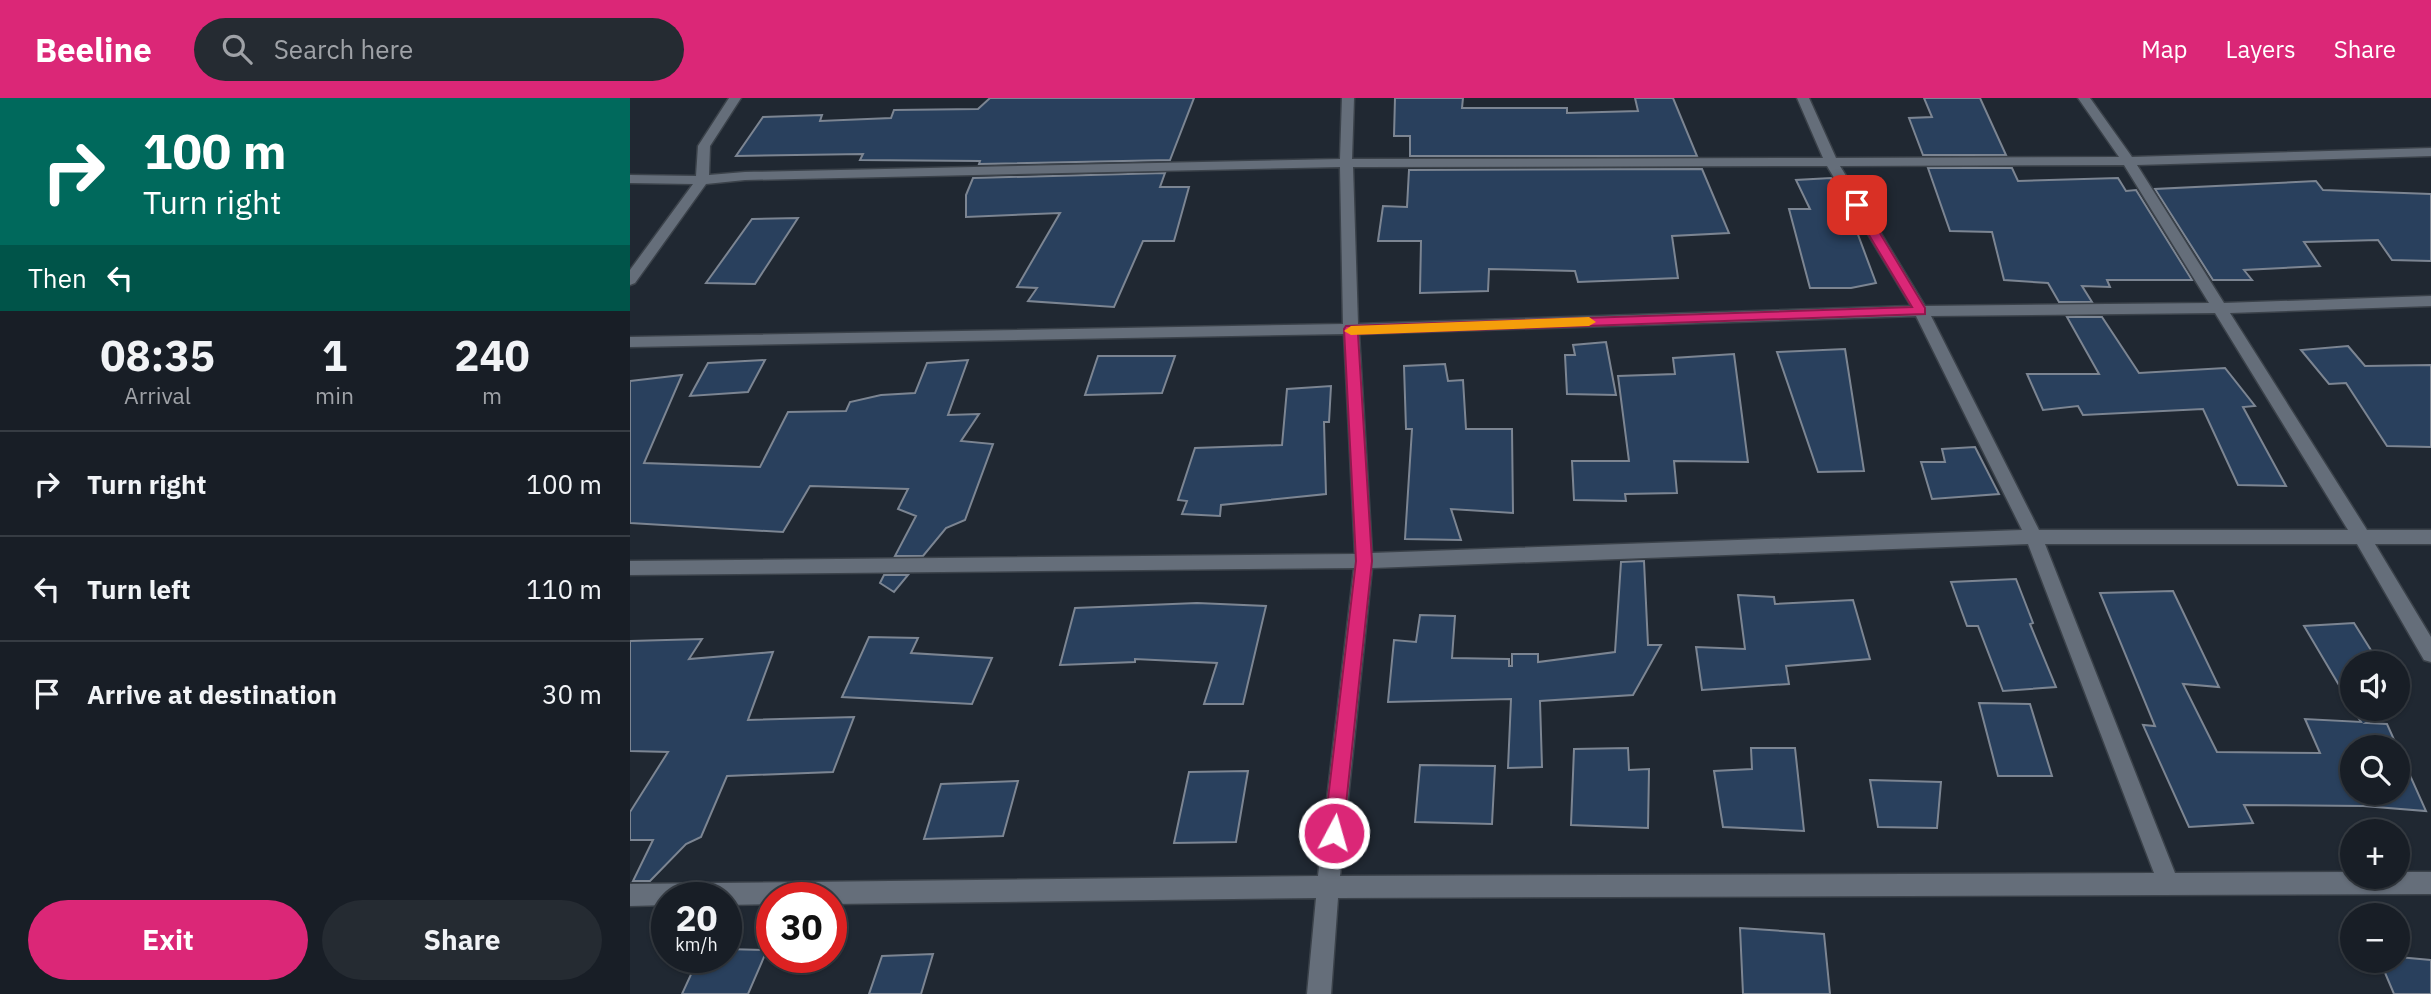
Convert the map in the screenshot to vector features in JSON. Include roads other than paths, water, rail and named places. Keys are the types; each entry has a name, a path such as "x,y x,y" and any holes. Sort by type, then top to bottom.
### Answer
{"street":[{"path":"630,280 702,180 704,146 735,98"},
{"path":"1320,994 1328,887 1364,561 1351,329 1346,163 1348,98"},
{"path":"1803,98 1831,162 1921,311 2034,537 2169,884"},
{"path":"2084,98 2128,161 2363,539 2431,654"},
{"path":"630,179 702,180 745,176 1346,163 2128,161 2431,152"},
{"path":"630,342 1351,329 1921,311 2217,308 2431,301"},
{"path":"630,568 1364,561 2034,537 2431,537"},
{"path":"630,895 1328,887 2431,883"}]}
